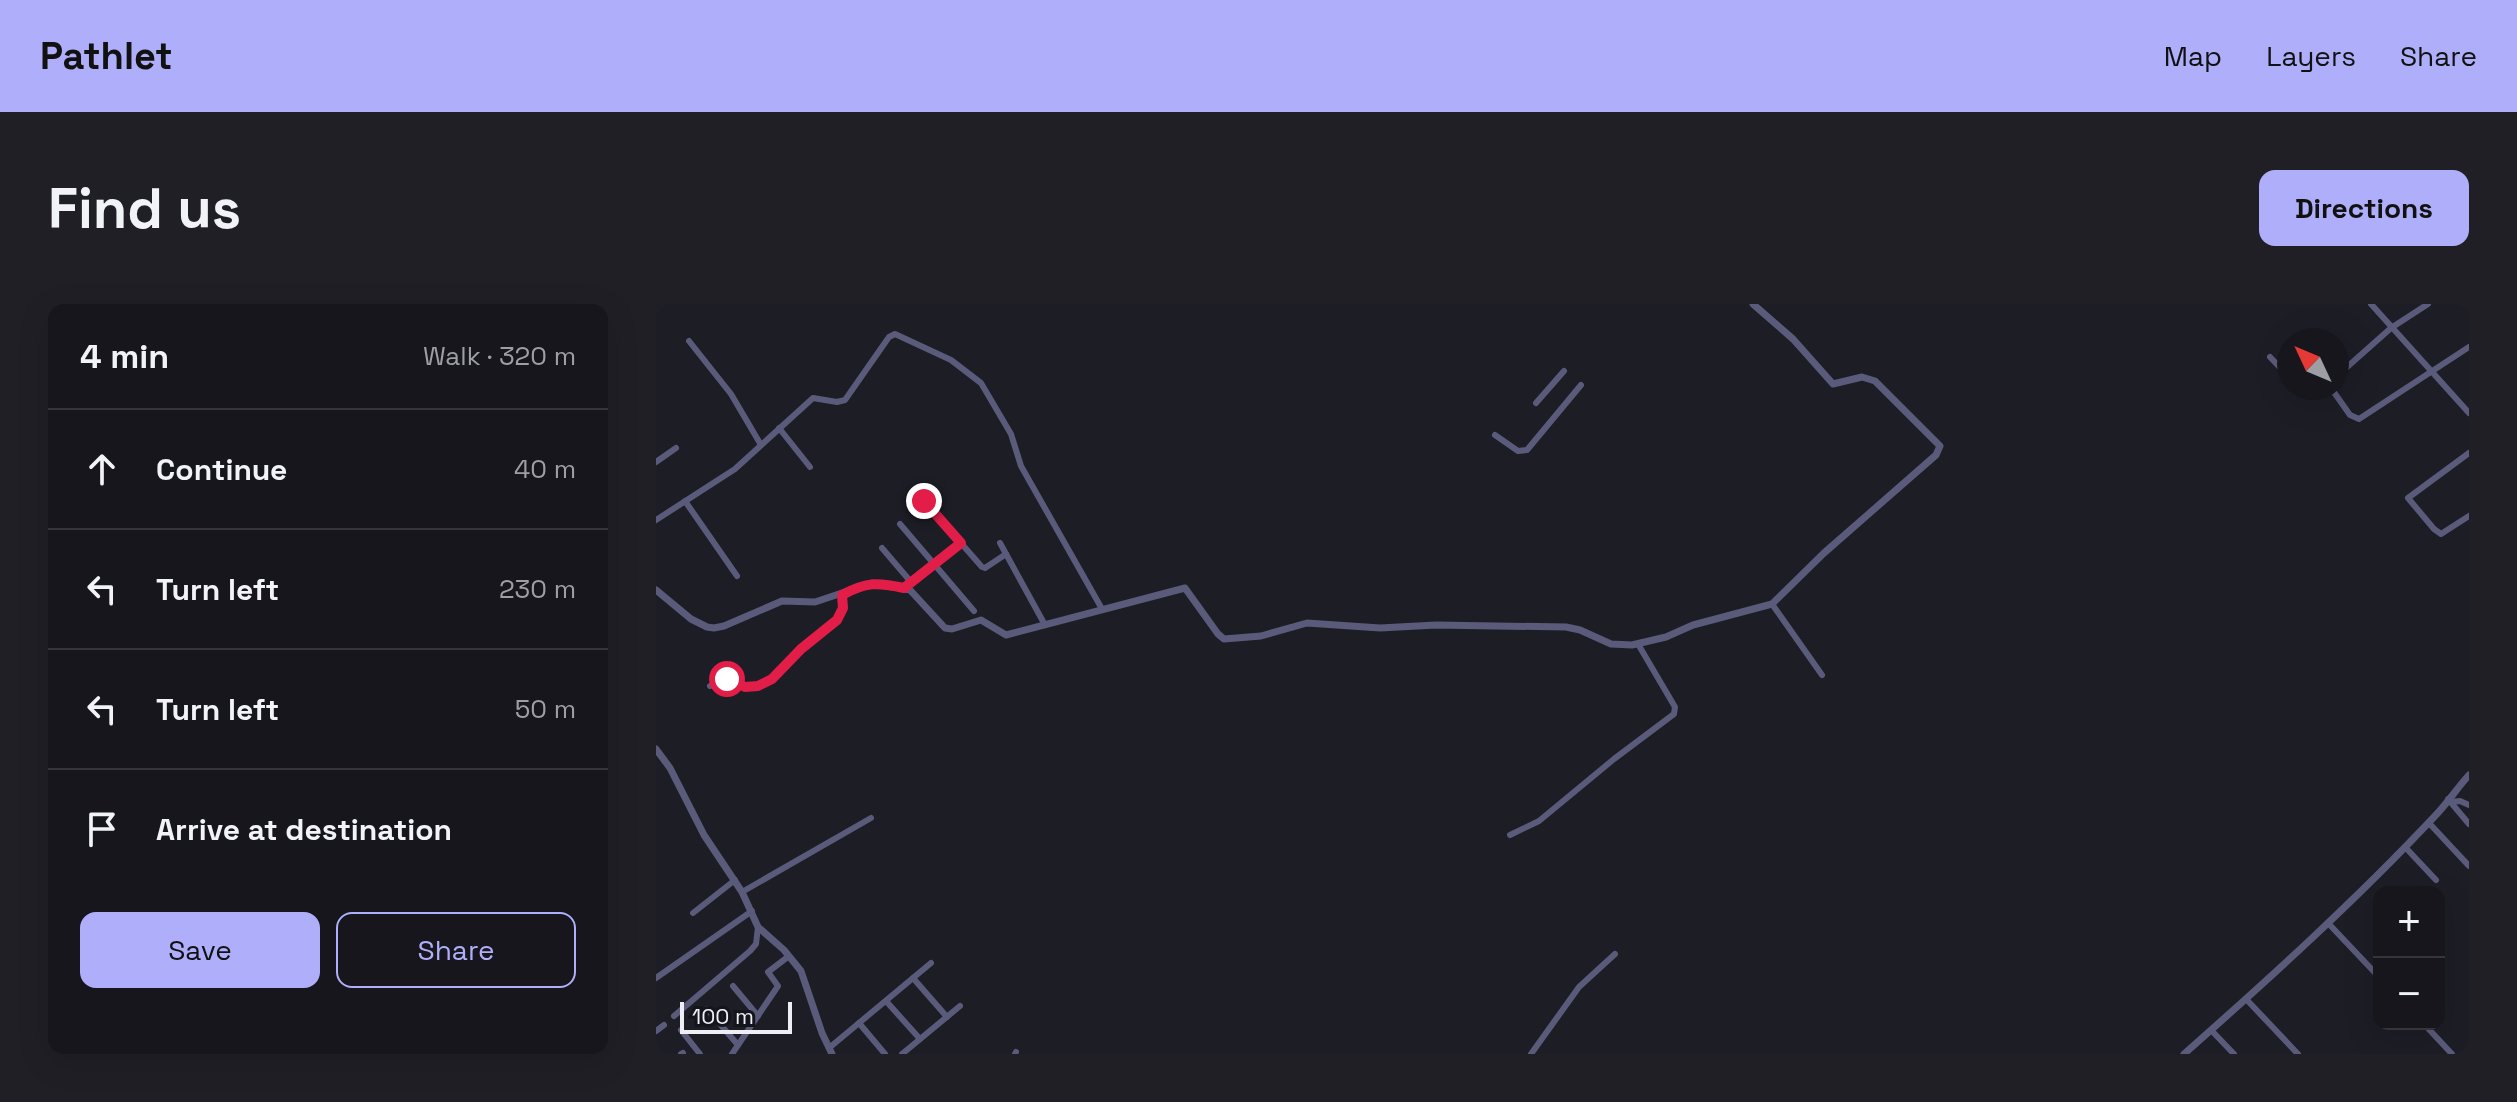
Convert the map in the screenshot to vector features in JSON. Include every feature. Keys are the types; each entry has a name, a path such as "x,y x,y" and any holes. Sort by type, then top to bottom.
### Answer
{"street":[{"path":"882,548 915,595 945,628 952,629 981,620 1006,635 1185,588 1224,639 1261,636 1307,623 1380,628 1548,626 1580,630 1616,645 1638,644 1666,637 1693,625 1772,604 1824,553 1936,455 1940,446 1875,381 1862,377 1833,384 1793,339 1753,304"},
{"path":"2371,304 2469,413"},
{"path":"2349,365 2391,328 2428,304"},
{"path":"656,520 735,469 813,398 837,402 845,400 892,335 898,335 970,372 988,393 1013,438 1021,466 1102,609"},
{"path":"689,341 731,394 761,445"},
{"path":"2339,400 2350,415 2359,419 2469,347"},
{"path":"2270,357 2277,364"},
{"path":"1536,403 1564,371"},
{"path":"1495,435 1518,451 1527,450 1581,385"},
{"path":"779,428 810,467"},
{"path":"656,462 676,448"},
{"path":"2469,453 2408,498 2441,534 2469,516"},
{"path":"685,501 737,576"},
{"path":"924,501 982,567 1006,554"},
{"path":"900,524 974,611"},
{"path":"656,590 691,619 714,628 782,601 815,602 872,583 908,585 961,543"},
{"path":"1000,543 1045,625"},
{"path":"710,686 727,679 739,686 758,686 772,679 801,649 837,620 843,608 842,595"},
{"path":"1772,604 1822,675"},
{"path":"1510,835 1539,821 1674,714 1675,707 1638,644"},
{"path":"656,749 670,768 704,835 742,892 758,927 801,971 830,1051 931,963"},
{"path":"2184,1054 2328,923 2429,823 2469,775"},
{"path":"2449,801 2469,805"},
{"path":"2449,801 2469,824"},
{"path":"742,892 871,818"},
{"path":"2429,823 2469,866"},
{"path":"2405,847 2436,880"},
{"path":"693,913 735,880"},
{"path":"656,978 752,911"},
{"path":"2328,923 2373,971"},
{"path":"674,1016 750,951 756,944 758,927"},
{"path":"1531,1054 1579,987 1615,954"},
{"path":"732,1054 778,986 768,972 789,956"},
{"path":"913,978 947,1017"},
{"path":"733,986 758,1016"},
{"path":"2246,999 2298,1054"},
{"path":"886,1001 920,1039"},
{"path":"902,1054 960,1006"},
{"path":"707,1009 738,1045"},
{"path":"859,1023 885,1054"},
{"path":"656,1031 664,1025"},
{"path":"681,1030 700,1054"},
{"path":"2211,1030 2234,1054"},
{"path":"2430,1030 2452,1054"},
{"path":"2440,1054 2446,1048"}],"route":[{"path":"727,679 745,687 765,684 837,620 842,613 842,595 858,586 872,583 904,588 961,543 924,501"}]}
